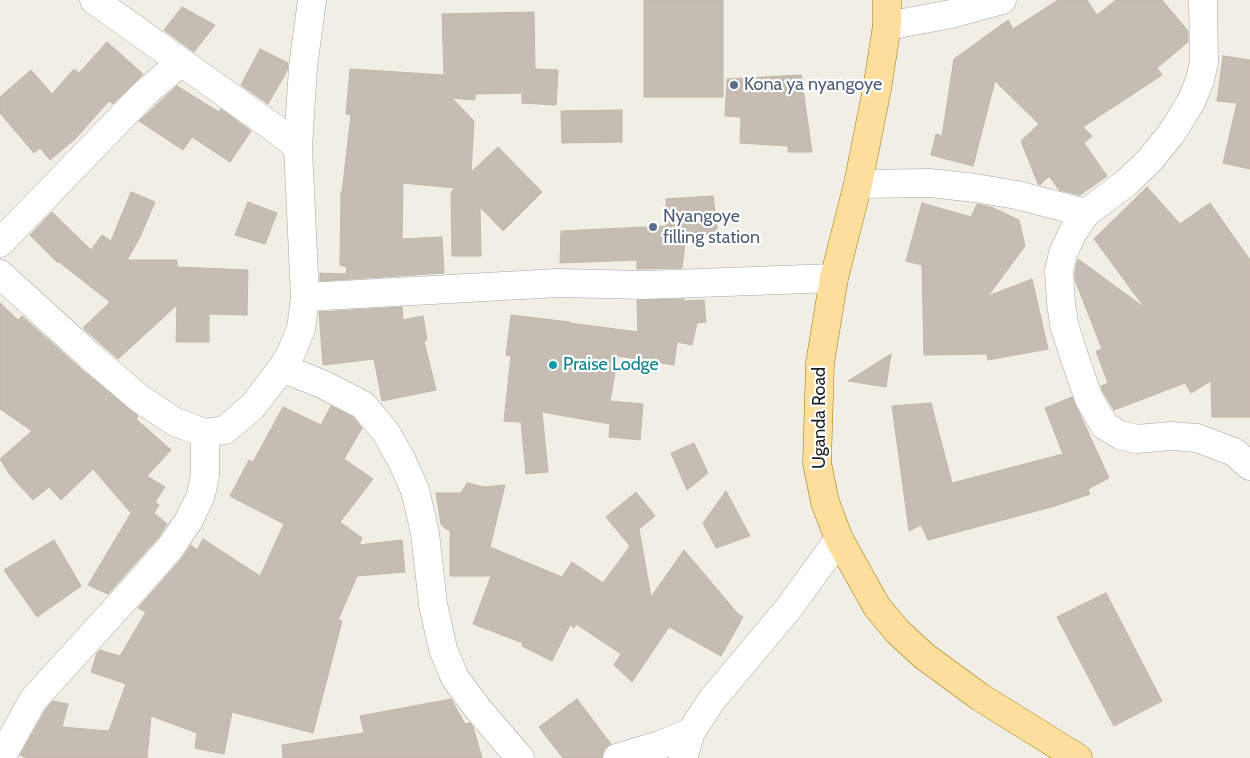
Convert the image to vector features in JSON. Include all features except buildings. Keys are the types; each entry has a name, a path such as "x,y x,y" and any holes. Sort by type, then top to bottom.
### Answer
{"main road":[{"name":"Uganda Road","path":"887,13 877,89 858,184 834,278 820,363 818,463 825,502 839,539 877,607 904,638 924,656 980,698 1078,758"}],"street":[{"path":"94,0 298,147"},
{"path":"0,274 139,398 175,422 205,433 225,430 253,406 282,368 291,353 301,329 305,297 298,147 303,67 312,0"},
{"path":"887,13 951,14 1002,0"},
{"path":"1203,0 1204,62 1200,80 1191,102 1171,134 1149,161 1126,183 1086,213 1073,232 1063,253 1059,270 1061,303 1064,324 1089,399 1105,426 1120,434 1137,439 1171,436 1196,438 1234,452 1250,466"},
{"path":"0,243 144,94 181,62"},
{"path":"858,184 930,183 975,188 1016,195 1086,213"},
{"path":"305,297 558,283 645,285 834,278"},
{"path":"282,368 322,384 363,405 385,431 402,460 415,490 425,533 433,604 443,649 455,678 478,709 520,758"},
{"path":"1,758 33,700 170,548 189,520 201,494 205,475 205,433"},
{"path":"683,758 691,732 711,700 788,608 839,539"},
{"path":"617,758 660,745 691,732"}],"place":[{"name":"Kona ya nyangoye","path":"734,85"},
{"name":"Nyangoye filling station","path":"653,227"},
{"name":"Praise Lodge","path":"553,365"}]}
